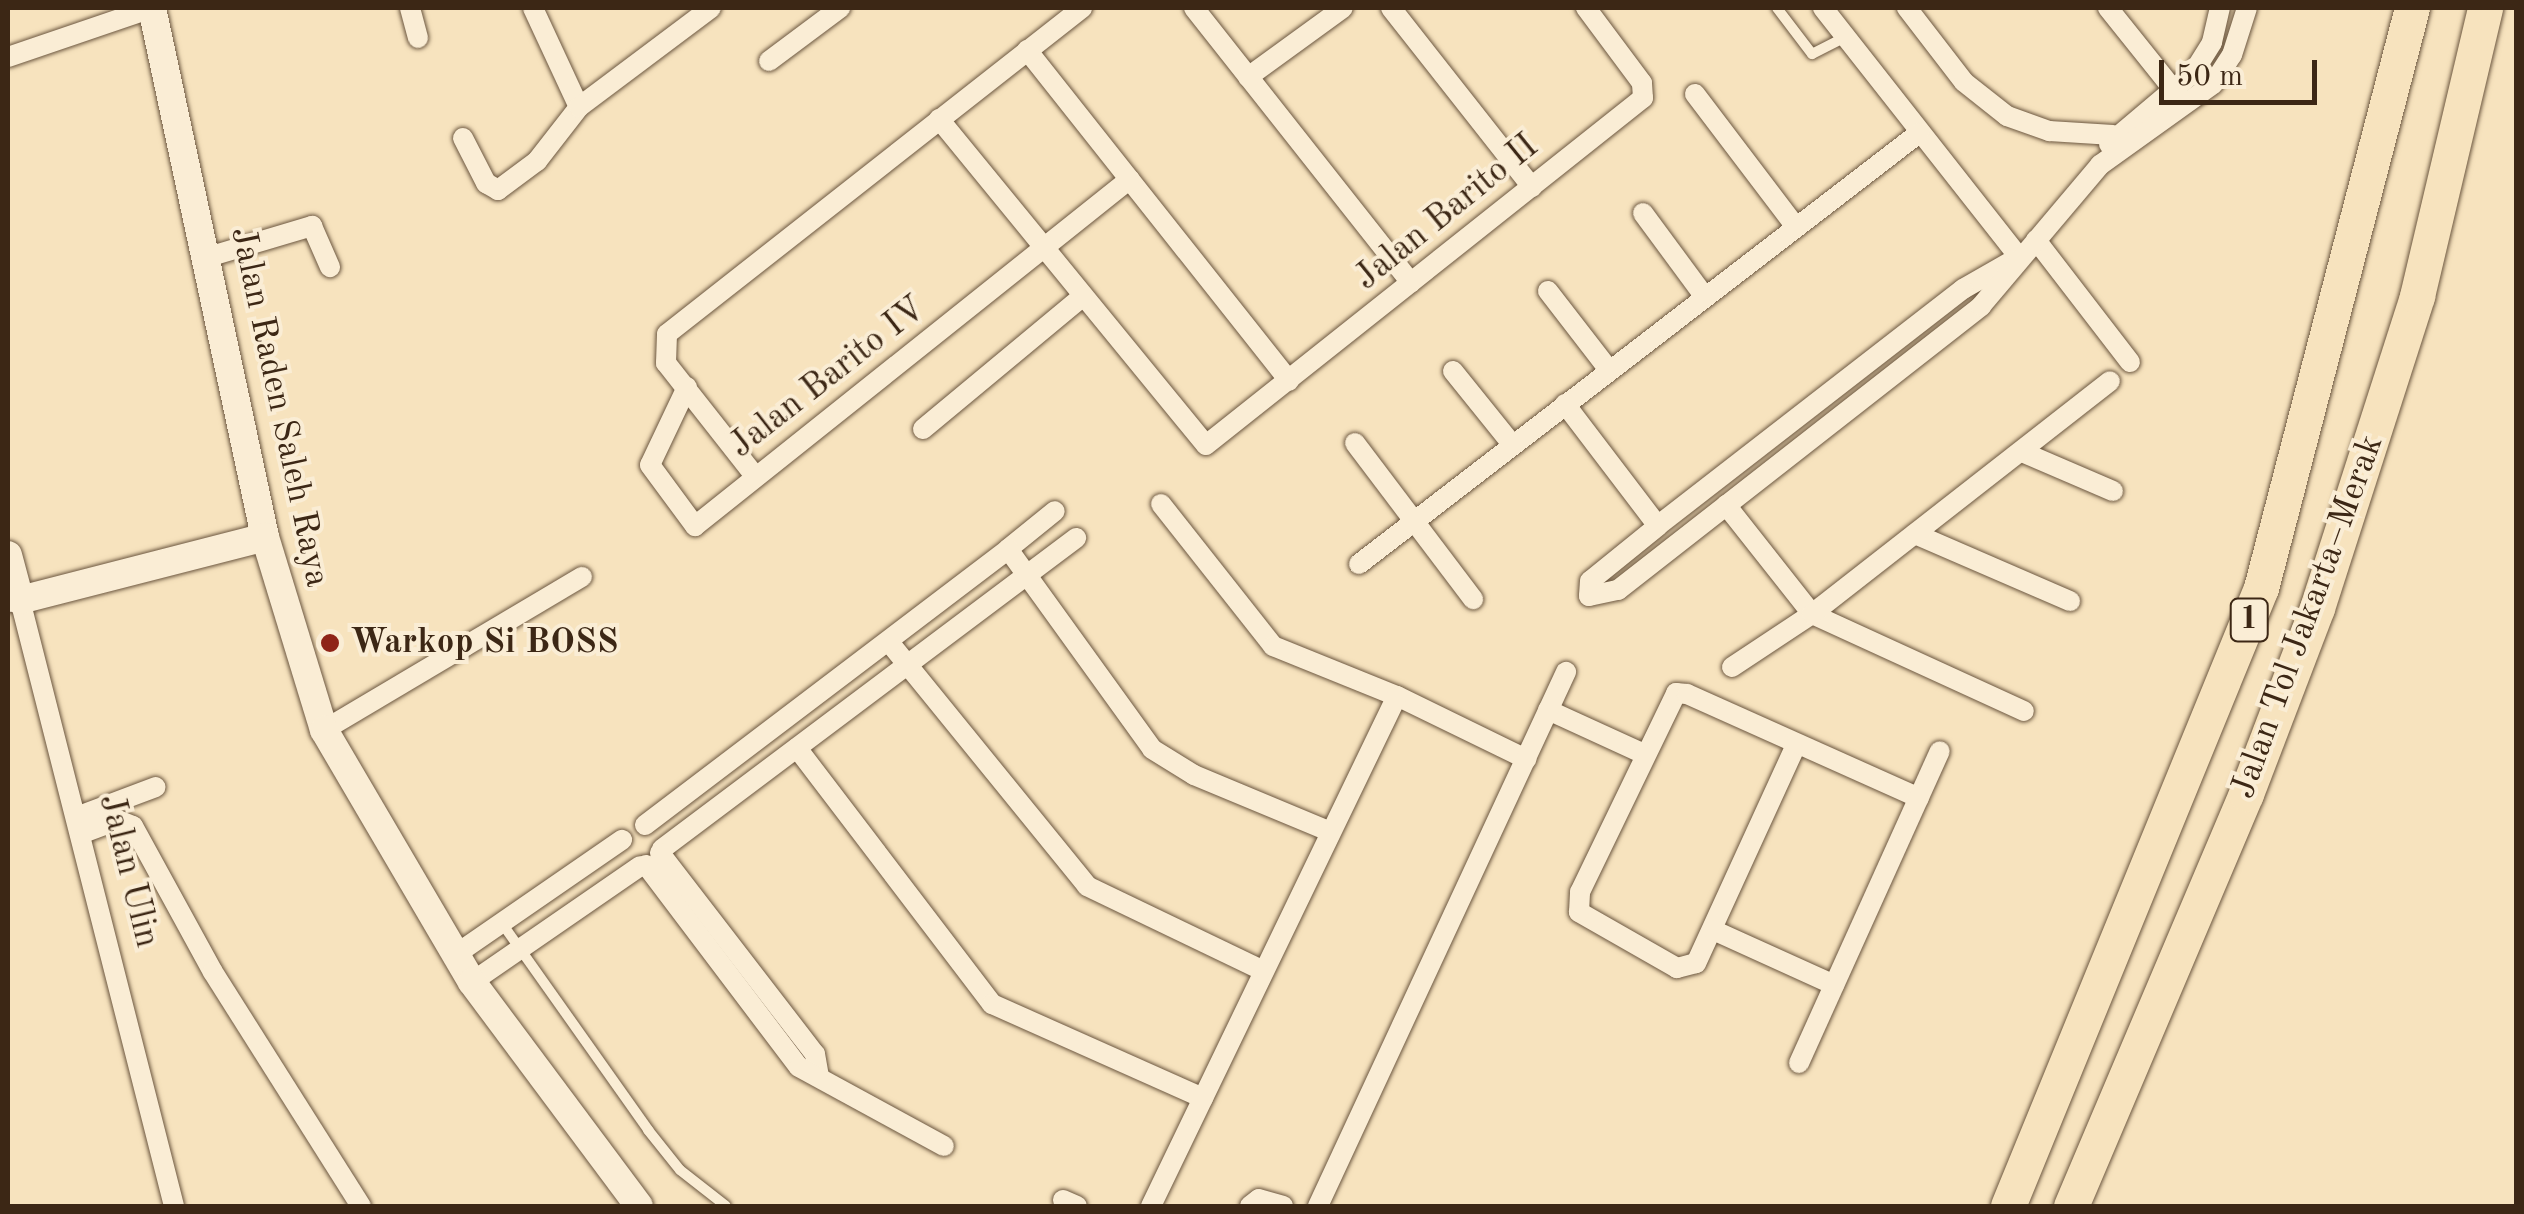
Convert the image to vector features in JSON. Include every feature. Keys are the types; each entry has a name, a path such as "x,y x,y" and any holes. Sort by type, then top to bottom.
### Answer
{"highway":[{"name":"Jalan Tol Jakarta–Merak","path":"2008,1206 2261,588 2412,8"},
{"name":"Jalan Tol Jakarta–Merak","path":"2071,1206 2246,794 2317,608 2417,296 2485,8"}],"main road":[{"name":"Jalan Raden Saleh Raya","path":"152,8 208,257 264,537 324,730 472,982 638,1206"},
{"path":"14,601 264,537"},
{"name":"Jalan Ulin","path":"8,555 14,601"}],"street":[{"path":"8,56 152,8"},
{"path":"410,8 418,38"},
{"path":"533,8 579,106"},
{"path":"462,138 486,183 498,190 537,161 579,106 710,8"},
{"path":"769,61 840,8"},
{"path":"755,476 663,354 674,324 1082,8"},
{"path":"1194,8 1411,284"},
{"path":"1248,77 1344,8"},
{"path":"1391,8 1532,187"},
{"name":"Jalan Barito II","path":"1082,297 1204,445 1644,98 1642,83 1586,8"},
{"path":"1823,8 2020,258"},
{"path":"1906,8 1964,82 2007,116 2049,131 2113,135 2181,99 2212,42 2220,8"},
{"path":"2108,8 2181,99"},
{"path":"2020,258 1963,288 1658,526 1590,581 1589,596 1618,590 1982,306 2098,167 2232,55 2247,8"},
{"path":"1028,50 1289,381"},
{"path":"1695,94 1796,227"},
{"path":"924,429 1082,297 939,119"},
{"path":"1359,564 1919,133"},
{"path":"2098,167 2113,135"},
{"name":"Jalan Barito IV","path":"686,387 650,465 690,524 699,525 755,476 1130,179"},
{"path":"1643,214 1705,296"},
{"path":"208,257 312,226 330,268"},
{"path":"2036,240 2130,362"},
{"path":"1548,291 1609,370"},
{"path":"1453,371 1512,444"},
{"path":"1856,372 1872,391"},
{"path":"1732,666 1812,614 2110,381"},
{"path":"1565,404 1658,526"},
{"path":"1355,443 1473,599"},
{"path":"2022,452 2113,490"},
{"path":"1161,504 1266,640 1397,696 1526,759"},
{"path":"1726,505 1812,614 2024,710"},
{"path":"455,954 622,840 631,828 645,826 1055,511"},
{"path":"1915,534 2070,601"},
{"path":"472,982 652,858 1076,538"},
{"path":"1008,549 1152,749 1194,775 1331,832"},
{"path":"324,730 582,576"},
{"name":"Jalan Ulin","path":"14,601 78,826 174,1206"},
{"path":"889,642 1087,886 1264,971"},
{"path":"1318,1206 1566,672"},
{"path":"1796,745 1696,963 1682,969 1579,912 1580,892 1676,693 1796,745 1918,798"},
{"path":"1151,1206 1397,696"},
{"path":"1548,710 1644,754"},
{"path":"797,748 992,1004 1203,1098"},
{"path":"1799,1063 1940,751"},
{"path":"78,826 156,787"},
{"path":"78,826 118,820 133,826 213,972 362,1206"},
{"path":"645,826 656,831 652,858 799,1066 944,1146"},
{"path":"622,840 625,857 652,858"},
{"path":"1712,930 1834,985"},
{"path":"1250,1206 1259,1198 1282,1206"}],"lane":[{"path":"1777,8 1812,54 1846,37"},
{"path":"501,922 648,1130 680,1170 726,1206"}],"place":[{"name":"Warkop Si BOSS","path":"330,643"}]}
